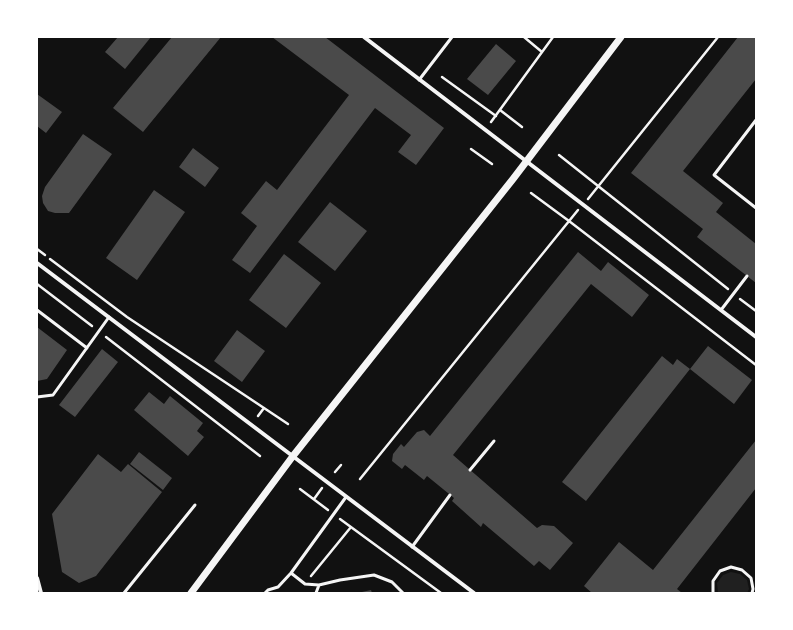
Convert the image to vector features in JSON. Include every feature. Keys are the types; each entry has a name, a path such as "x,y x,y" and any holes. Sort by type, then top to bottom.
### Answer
{"street":[{"path":"364,37 756,337"},
{"path":"191,593 292,456 526,161 621,37"},
{"path":"37,263 474,593"},
{"path":"37,578 41,593"}],"lane":[{"path":"420,80 452,37"},
{"path":"756,120 714,175 756,208"},
{"path":"721,310 747,276"},
{"path":"37,310 87,348"},
{"path":"37,397 52,395 109,317"},
{"path":"470,470 494,442"},
{"path":"412,547 450,495"},
{"path":"265,593 268,590 278,587 291,573 346,497"},
{"path":"124,593 195,505"},
{"path":"713,593 713,581 720,571 731,567 742,570 750,578 753,589 752,593"},
{"path":"291,573 305,584 319,585 340,580 374,576 392,582 403,593"},
{"path":"316,593 319,585"}],"path":[{"path":"524,37 542,52"},
{"path":"489,125 553,37"},
{"path":"586,201 718,37"},
{"path":"442,77 496,116"},
{"path":"500,110 522,127"},
{"path":"472,148 492,164"},
{"path":"559,155 756,311"},
{"path":"531,193 756,365"},
{"path":"360,479 578,210"},
{"path":"37,250 127,317 288,424"},
{"path":"37,284 260,456"},
{"path":"258,416 264,408"},
{"path":"335,472 340,465"},
{"path":"314,499 322,488"},
{"path":"300,489 441,593"},
{"path":"305,584 351,527"}],"shaded area":[{"path":"731,572 740,574 747,580 749,589 747,593 718,593 717,583 723,575"}],"building":[{"path":"118,37 151,37 125,69 105,52"},
{"path":"172,37 221,37 143,132 113,108"},
{"path":"272,37 325,37 444,128 416,165 398,152 411,135 375,108 250,273 232,260 257,226 241,213 266,181 277,190 349,95"},
{"path":"738,37 756,37 756,79 683,171 723,203 716,212 756,244 756,283 697,237 703,229 631,173"},
{"path":"496,44 516,61 488,95 467,79"},
{"path":"37,94 62,112 46,133 37,126"},
{"path":"83,134 112,154 69,213 55,213 48,211 43,203 42,196 45,187"},
{"path":"193,148 219,168 205,187 179,167"},
{"path":"154,190 185,212 137,280 106,258"},
{"path":"330,202 367,231 335,271 298,242"},
{"path":"578,252 601,271 608,262 649,295 632,317 591,284 453,455 537,528 542,525 554,526 573,543 550,570 539,561 534,566 483,523 481,527 452,501 454,498 427,476 424,480 405,465 402,469 392,461 393,454 401,444 404,447 417,432 424,430 430,436"},
{"path":"284,254 321,283 286,328 249,300"},
{"path":"37,327 67,350 47,379 37,381"},
{"path":"237,330 265,351 242,382 214,361"},
{"path":"708,346 752,380 734,404 690,369"},
{"path":"102,349 118,362 75,417 59,405"},
{"path":"662,356 673,365 677,359 690,369 586,501 562,482"},
{"path":"149,392 164,404 170,396 203,423 197,431 204,437 188,456 134,410"},
{"path":"756,440 756,488 677,589 682,593 592,593 584,586 619,542 653,570"},
{"path":"139,452 172,478 163,490 130,464"},
{"path":"98,454 121,472 128,464 162,492 96,576 79,583 62,572 52,514"},
{"path":"371,590 372,593 362,593 362,592"}]}
